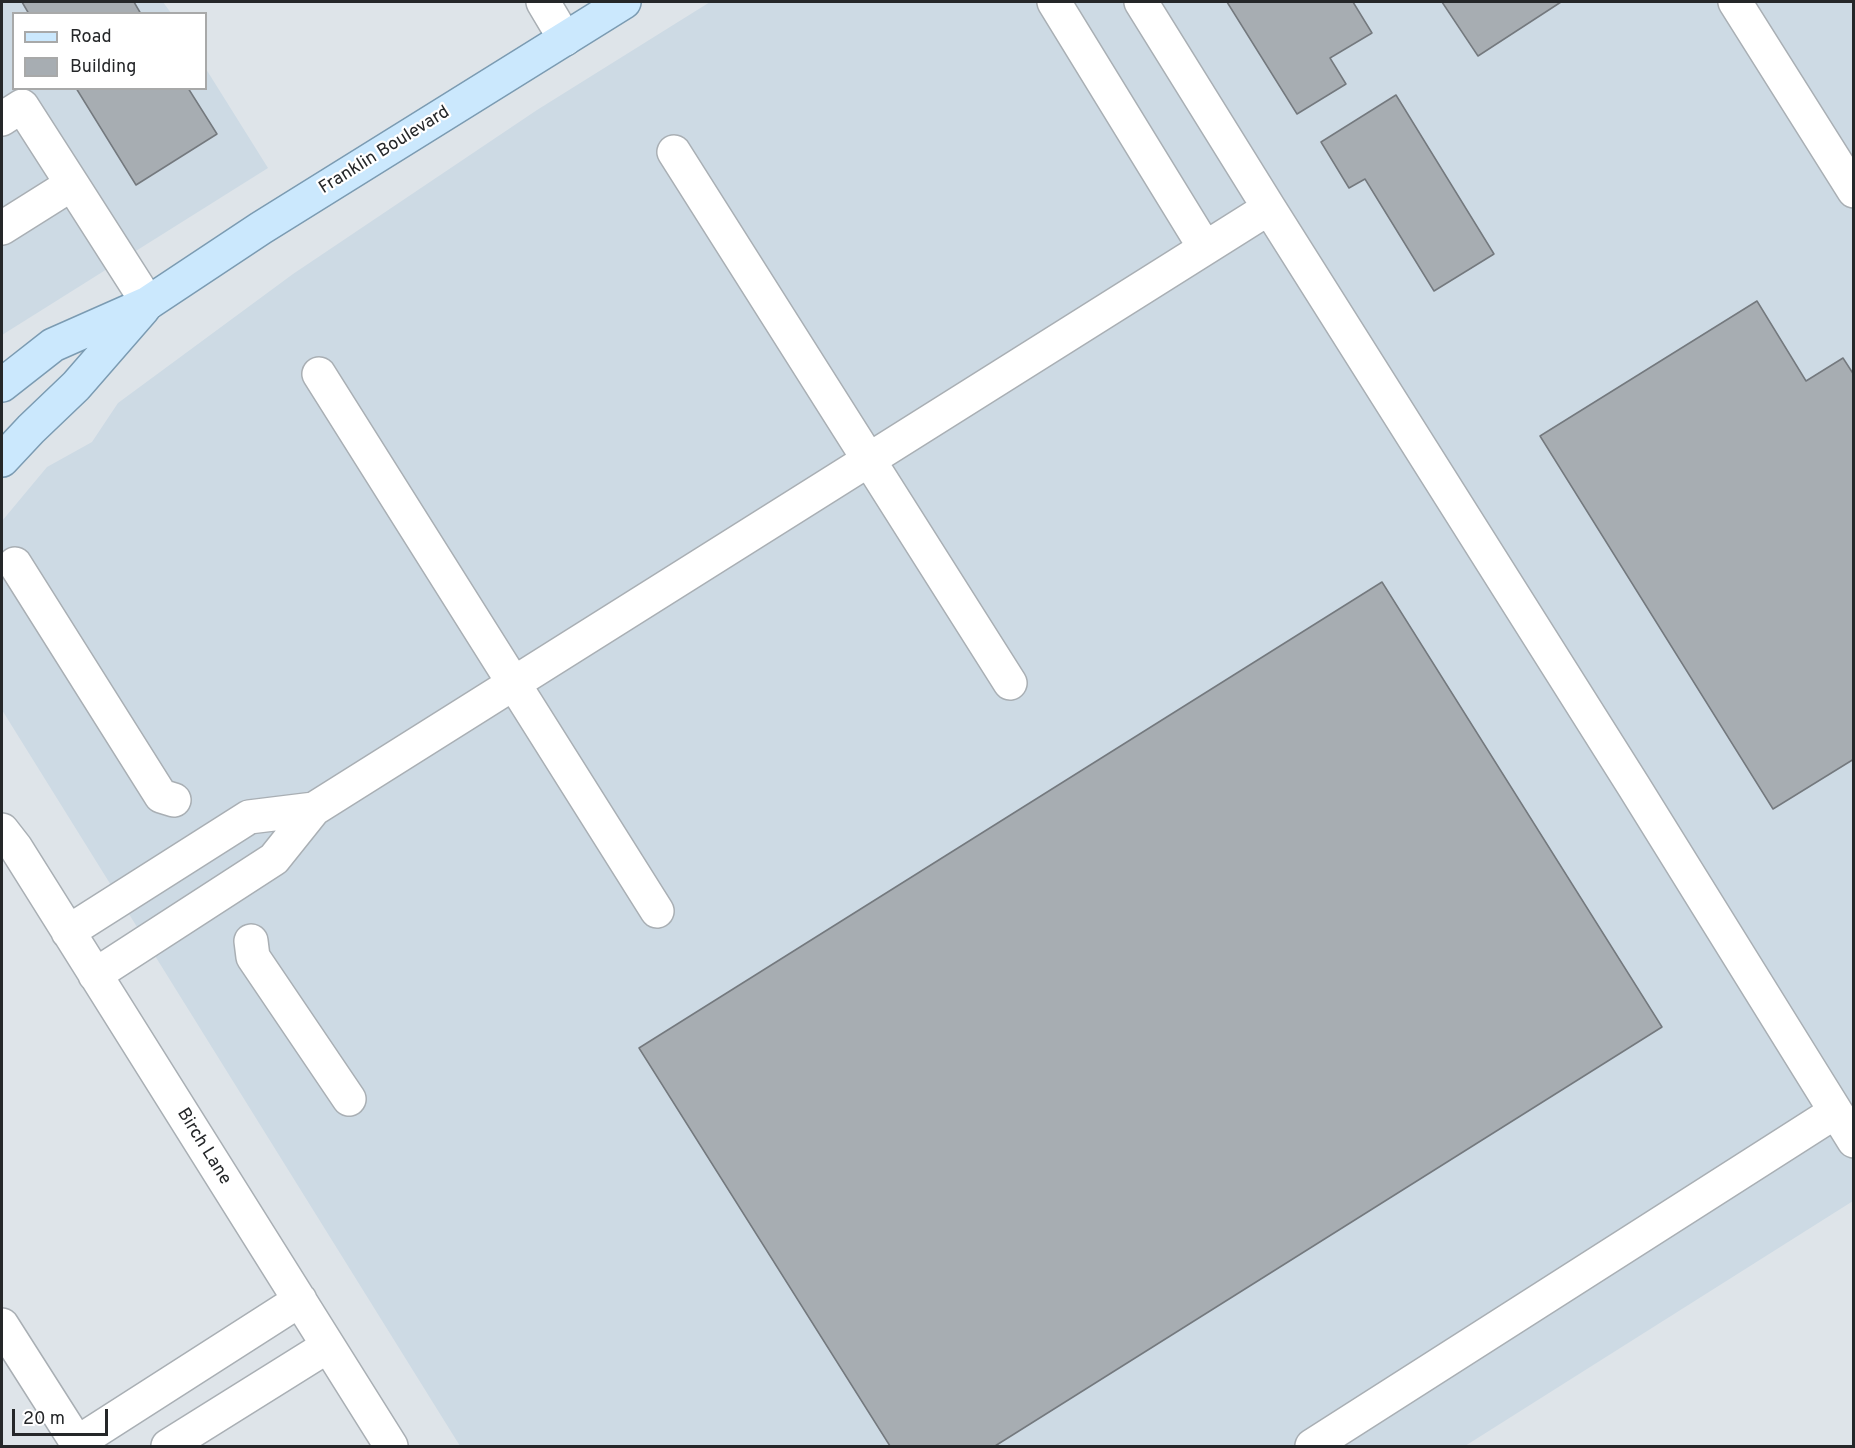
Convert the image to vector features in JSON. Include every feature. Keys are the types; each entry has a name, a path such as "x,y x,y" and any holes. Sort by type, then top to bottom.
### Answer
{"main road":[{"name":"Franklin Boulevard","path":"2,385 53,345 148,303 261,228 565,39 608,6"},
{"name":"Franklin Boulevard","path":"2,460 76,386 148,303"}],"street":[{"path":"543,2 565,39"},
{"path":"1054,2 1205,248"},
{"path":"1141,2 1634,785 1854,1141"},
{"path":"1735,2 1854,191"},
{"path":"2,119 22,106 148,303"},
{"path":"674,152 1010,683"},
{"path":"2,228 72,184"},
{"path":"95,975 274,859 314,809 1269,208"},
{"path":"319,374 657,911"},
{"path":"15,564 161,796 174,801"},
{"path":"68,932 249,817 314,809"},
{"name":"Birch Lane","path":"2,814 9,839 391,1446"},
{"path":"251,941 253,957 349,1099"},
{"path":"1312,1446 1835,1112"},
{"path":"2,1325 78,1445 300,1300"},
{"path":"168,1446 328,1346"}],"shaded area":[{"path":"2,2 163,2 170,12 12,12 12,90 207,90 207,71 268,168 2,335"},
{"path":"710,2 1853,2 1853,1201 1465,1446 460,1446 2,710 2,521 47,467 92,442 118,403 293,274 537,110"}],"building":[{"path":"22,2 134,2 140,12 28,12"},
{"path":"1227,2 1353,2 1372,33 1330,58 1346,84 1297,114"},
{"path":"1442,2 1561,2 1478,56"},
{"path":"77,90 189,90 217,134 136,185"},
{"path":"1396,95 1494,254 1434,291 1365,179 1349,188 1321,142"},
{"path":"1757,301 1806,381 1843,358 1854,375 1854,759 1773,809 1540,436"},
{"path":"1382,582 1662,1027 995,1446 890,1446 639,1048"}]}
